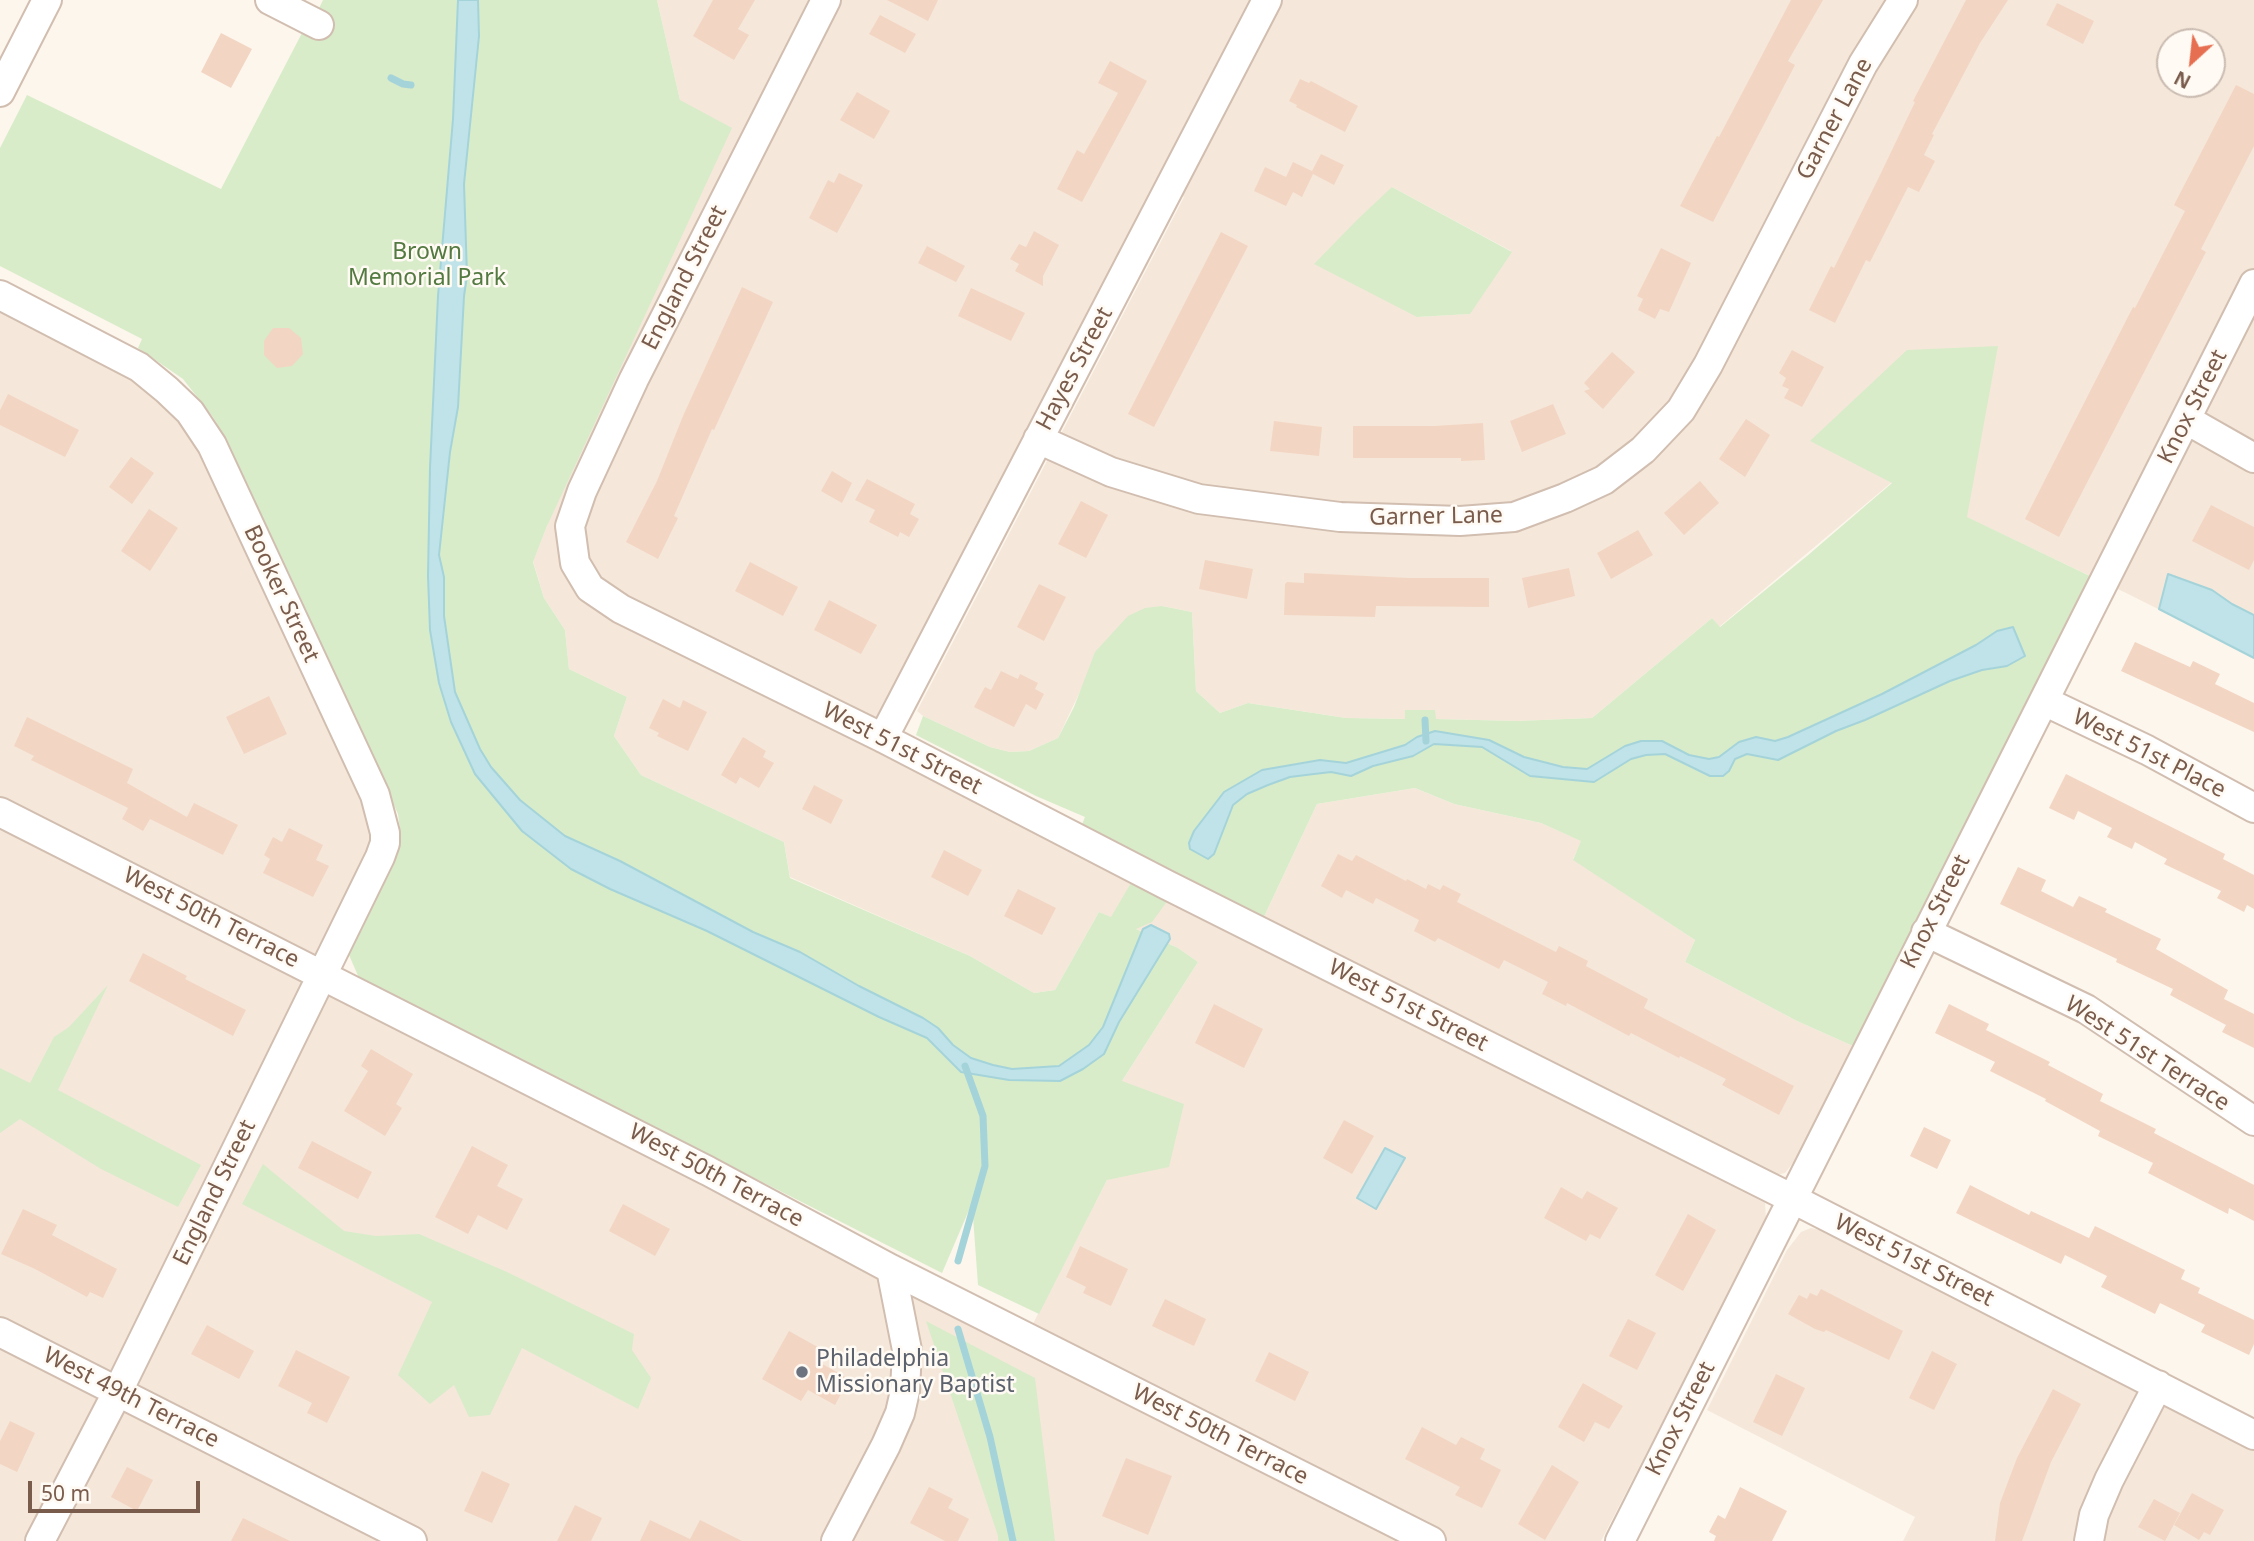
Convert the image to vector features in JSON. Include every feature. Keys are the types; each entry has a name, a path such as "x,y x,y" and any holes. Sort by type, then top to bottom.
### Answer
{"street":[{"path":"0,92 47,0"},
{"path":"270,0 319,25"},
{"name":"England Street","path":"575,563 570,526 582,491 634,380 826,0"},
{"name":"Hayes Street","path":"883,738 1267,0"},
{"name":"Garner Lane","path":"1038,439 1111,472 1199,499 1340,517 1460,521 1514,516 1565,499 1604,480 1643,450 1681,410 1708,365 1850,89 1903,0"},
{"name":"Knox Street","path":"1620,1541 2254,284"},
{"name":"Booker Street","path":"0,295 139,367 190,412 212,445 375,796 385,843"},
{"path":"2187,420 2254,458"},
{"name":"West 51st Street","path":"575,563 590,588 621,609 883,738 1167,886 1791,1198 2254,1435"},
{"name":"West 51st Place","path":"2044,701 2147,750 2254,808"},
{"name":"West 50th Terrace","path":"0,812 708,1171 891,1269 1431,1541"},
{"name":"England Street","path":"40,1541 118,1391 385,843"},
{"name":"West 51st Terrace","path":"1926,932 2086,1009 2254,1121"},
{"path":"836,1541 886,1445 900,1413 905,1391 907,1350 891,1269"},
{"name":"West 49th Terrace","path":"0,1332 412,1541"},
{"path":"2089,1541 2094,1516 2109,1480 2158,1385"}],"shaded area":[{"path":"657,0 2254,0 2254,657 1892,482 1719,627 1712,618 1592,718 1517,721 1435,719 1435,711 1406,710 1405,719 1346,718 1248,703 1220,713 1196,691 1192,612 1162,606 1085,681 1058,738 1029,751 1010,752 990,747 917,711 1184,197 1160,184 870,748 1765,1203 1766,1219 1762,1229 1601,1541 0,1541 0,308 114,366 175,410 202,451 373,822 371,847 305,983 1021,1347 1107,1180 1122,1081 1198,962 1178,948 1099,912 1055,990 1034,993 970,956 790,877 784,842 641,775 614,736 627,697 569,669 565,630 544,598 533,561 547,526 680,100","holes":["1392,187 1511,251 1469,314 1417,317"]},
{"path":"1415,788 1454,804 1541,823 1582,841 1573,859 1695,940 1685,962 1797,1021 1853,1046 1796,1159 1785,1173 1776,1175 1262,921 1317,804"},
{"path":"1811,1228 1829,1232 2254,1445 2254,1541 1903,1541 1915,1517 1707,1410 1787,1250 1801,1232"}],"green space":[{"name":"Brown Memorial Park","path":"323,0 657,0 680,100 732,128 547,526 533,562 544,598 565,630 569,669 627,697 614,736 641,775 784,842 790,878 970,956 1034,993 1055,990 1099,912 1111,917 1131,883 1168,900 1152,922 1136,929 1178,948 1198,962 1122,1081 1184,1104 1169,1167 1107,1180 1039,1314 978,1285 972,1203 942,1273 359,978 349,955 393,866 400,830 398,814 224,436 213,417 183,379 138,348 142,339 0,266 0,148 27,95 221,189 302,33 307,34"},
{"path":"1392,187 1512,252 1470,314 1417,317 1314,264"},
{"path":"1998,346 1967,517 2092,577 1853,1046 1797,1021 1685,962 1695,940 1573,860 1581,841 1541,823 1454,804 1415,788 1317,804 1262,921 1081,827 1085,817 1036,796 916,735 923,716 990,747 1010,752 1029,751 1058,738 1074,707 1095,652 1128,616 1145,608 1162,606 1192,612 1196,691 1220,713 1248,703 1346,718 1405,719 1405,710 1435,710 1436,719 1517,721 1592,718 1712,618 1720,627 1892,483 1810,441 1907,350"},
{"path":"108,985 58,1090 201,1165 178,1207 101,1169 20,1119 0,1133 0,1068 30,1083 54,1037 69,1027"},
{"path":"263,1164 344,1231 376,1236 419,1234 507,1272 634,1334 632,1350 651,1378 638,1409 522,1348 490,1415 469,1417 454,1385 430,1404 398,1375 432,1302 242,1204"},
{"path":"926,1321 1035,1378 1055,1541 998,1541"}],"water":[{"path":"458,0 478,0 479,36 464,184 467,276 458,407 450,452 439,555 444,577 444,616 455,692 480,749 491,767 520,800 565,836 620,861 753,932 800,952 923,1018 971,1058 993,1065 1012,1069 1059,1066 1089,1045 1103,1027 1143,929 1151,925 1169,934 1170,939 1119,1022 1104,1054 1083,1069 1060,1081 1009,1080 961,1072 927,1038 879,1017 707,931 571,869 522,831 475,774 451,722 439,683 430,630 428,576 438,296 453,119"},
{"path":"2168,574 2212,590 2254,615 2254,658 2159,609"},
{"path":"2013,627 2025,656 2007,666 1982,670 1950,681 1836,731 1778,760 1747,754 1735,759 1723,776 1710,776 1665,754 1631,759 1594,782 1530,776 1482,747 1434,744 1413,756 1373,766 1351,776 1331,772 1290,777 1247,794 1233,805 1214,854 1208,859 1190,849 1189,843 1194,831 1224,792 1262,770 1320,760 1346,763 1405,745 1417,737 1435,731 1489,740 1524,757 1563,767 1587,769 1625,746 1641,741 1662,741 1689,755 1709,759 1719,757 1739,742 1756,737 1775,741 1788,737 1882,694 1976,645 1997,631"},
{"path":"1385,1148 1405,1158 1376,1209 1357,1198"}],"building":[{"path":"713,0 755,0 738,29 749,35 734,60 693,36"},
{"path":"887,0 938,0 928,21"},
{"path":"1791,0 1823,0 1788,61 1795,65 1713,222 1680,206"},
{"path":"1966,0 2008,0 1980,43 1932,134 1934,135 1924,155 1935,161 1919,192 1908,187 1870,262 1866,260 1835,323 1809,310 1831,266 1834,268 1915,102 1913,101"},
{"path":"2057,3 2094,21 2083,44 2046,25"},
{"path":"880,15 916,34 905,53 869,34"},
{"path":"221,33 252,49 231,88 201,72"},
{"path":"1110,61 1147,81 1082,202 1057,189 1077,150 1084,154 1118,93 1098,83"},
{"path":"1300,79 1309,83 1311,81 1358,106 1345,132 1289,101"},
{"path":"2236,85 2254,94 2254,146 2201,249 2206,252 2059,537 2025,519 2185,211 2174,205"},
{"path":"857,92 890,111 874,139 840,120"},
{"path":"1321,154 1344,165 1334,185 1313,174 1302,197 1293,192 1286,206 1254,191 1265,167 1286,177 1293,162 1312,171"},
{"path":"839,173 863,185 837,233 809,218 828,180 834,183"},
{"path":"1034,231 1059,245 1043,276 1043,286 1015,271 1019,264 1010,259 1019,244 1026,247"},
{"path":"1221,232 1248,246 1154,427 1128,414"},
{"path":"927,246 965,266 956,282 918,263"},
{"path":"1661,248 1691,263 1669,312 1660,309 1655,319 1638,310 1643,299 1637,296"},
{"path":"742,287 773,302 714,430 712,429 674,516 678,518 658,559 626,542 657,481 683,416"},
{"path":"971,288 1025,313 1011,341 958,316"},
{"path":"273,328 289,328 301,338 303,354 292,366 277,368 264,355 264,341"},
{"path":"1792,350 1824,367 1802,407 1784,398 1789,389 1782,386 1786,378 1779,373"},
{"path":"1612,352 1635,372 1603,409 1584,391 1590,389 1584,383"},
{"path":"8,394 79,430 65,457 0,425 0,410"},
{"path":"1553,404 1566,434 1522,452 1510,421"},
{"path":"1746,419 1770,435 1745,477 1719,459"},
{"path":"1274,421 1322,427 1319,456 1270,451"},
{"path":"1483,423 1485,460 1353,458 1353,426"},
{"path":"131,457 154,473 132,504 109,487"},
{"path":"832,471 852,483 842,503 821,491"},
{"path":"867,479 915,504 910,514 919,519 909,537 900,532 898,537 869,522 875,510 855,500"},
{"path":"1700,481 1719,503 1684,535 1664,513"},
{"path":"1081,501 1108,515 1086,558 1058,544"},
{"path":"2211,505 2254,527 2254,560 2249,570 2192,541"},
{"path":"149,509 178,528 150,571 121,551"},
{"path":"1638,530 1653,555 1611,579 1597,553"},
{"path":"1205,560 1253,569 1247,599 1199,589"},
{"path":"750,562 798,587 783,616 735,591"},
{"path":"1569,568 1575,596 1528,608 1522,578"},
{"path":"1304,573 1409,578 1489,578 1489,607 1376,606 1375,617 1284,615 1285,584 1304,583"},
{"path":"1039,584 1066,597 1044,641 1017,627"},
{"path":"829,600 877,625 861,654 814,630"},
{"path":"2135,642 2190,667 2193,661 2220,674 2215,684 2254,703 2254,732 2121,671"},
{"path":"1001,671 1018,679 1020,674 1038,683 1035,689 1044,694 1036,710 1026,704 1014,727 974,707 985,687 991,690"},
{"path":"269,696 287,734 244,754 226,717"},
{"path":"663,699 680,708 683,700 707,712 688,751 657,736 659,733 649,728"},
{"path":"27,717 133,769 127,783 187,817 194,803 238,825 223,855 150,819 143,831 122,819 128,808 31,760 34,756 14,746"},
{"path":"743,737 766,751 763,757 774,763 759,788 740,777 736,784 721,775"},
{"path":"2066,774 2225,854 2223,859 2254,875 2254,909 2247,905 2244,912 2217,898 2221,891 2164,864 2167,859 2135,842 2132,849 2107,837 2112,828 2078,811 2074,820 2049,808"},
{"path":"814,785 843,800 831,824 802,809"},
{"path":"289,828 323,845 316,860 329,866 313,897 263,873 270,859 264,855 273,837 282,842"},
{"path":"944,850 982,870 968,896 931,877"},
{"path":"1338,854 1352,861 1356,855 1426,889 1428,884 1440,890 1443,885 1461,894 1457,902 1556,952 1559,946 1588,961 1586,966 1648,999 1644,1008 1794,1086 1779,1115 1722,1085 1726,1079 1631,1033 1629,1036 1567,1003 1566,1006 1542,994 1548,982 1504,960 1499,969 1438,938 1435,942 1414,931 1419,920 1376,898 1373,904 1346,890 1342,898 1321,886"},
{"path":"2018,867 2046,880 2041,891 2073,907 2079,896 2161,939 2156,949 2228,990 2224,999 2254,1014 2254,1048 2222,1032 2226,1025 2170,995 2173,989 2116,962 2117,959 2000,904"},
{"path":"1018,889 1056,908 1042,935 1004,916"},
{"path":"143,953 187,976 185,979 246,1010 233,1036 129,981"},
{"path":"1214,1004 1263,1029 1244,1068 1195,1043"},
{"path":"1949,1004 1989,1024 1986,1030 2050,1062 2048,1065 2103,1094 2100,1101 2156,1129 2154,1133 2254,1185 2254,1221 2229,1208 2228,1214 2148,1173 2153,1163 2098,1136 2100,1131 2045,1101 2046,1099 1990,1071 1995,1062 1935,1033"},
{"path":"371,1049 413,1074 396,1104 402,1108 385,1136 344,1111 368,1071 361,1066"},
{"path":"1344,1120 1374,1136 1352,1174 1323,1158"},
{"path":"1924,1127 1951,1140 1937,1169 1910,1156"},
{"path":"312,1141 372,1172 358,1199 298,1168"},
{"path":"472,1146 508,1165 497,1186 523,1199 507,1230 478,1215 468,1234 435,1217"},
{"path":"1970,1185 2029,1215 2031,1211 2089,1238 2095,1226 2185,1270 2181,1279 2200,1288 2198,1293 2254,1320 2254,1344 2249,1355 2201,1332 2205,1325 2160,1303 2155,1314 2101,1287 2107,1276 2065,1255 2061,1264 1956,1213"},
{"path":"1561,1187 1582,1199 1587,1191 1618,1208 1600,1239 1590,1234 1586,1241 1544,1218"},
{"path":"623,1204 670,1229 655,1256 609,1231"},
{"path":"23,1209 57,1225 52,1235 117,1269 103,1298 90,1292 87,1297 1,1254"},
{"path":"1688,1214 1716,1230 1683,1291 1655,1275"},
{"path":"1080,1246 1128,1269 1111,1306 1083,1293 1086,1287 1066,1277"},
{"path":"1821,1289 1903,1331 1889,1360 1826,1330 1824,1332 1815,1329 1788,1314 1799,1295 1807,1299 1810,1293 1817,1296"},
{"path":"1165,1299 1206,1319 1194,1346 1152,1326"},
{"path":"1628,1319 1656,1333 1637,1370 1609,1356"},
{"path":"207,1325 254,1351 239,1379 191,1354"},
{"path":"789,1331 823,1350 817,1361 849,1379 835,1405 808,1390 801,1401 762,1379"},
{"path":"296,1350 350,1377 327,1423 307,1413 312,1403 278,1386"},
{"path":"1932,1351 1957,1364 1934,1410 1909,1398"},
{"path":"1269,1352 1309,1372 1295,1401 1255,1381"},
{"path":"1776,1374 1805,1388 1782,1436 1753,1422"},
{"path":"1583,1383 1623,1406 1609,1429 1595,1422 1584,1442 1558,1427"},
{"path":"2053,1389 2081,1404 2051,1462 2022,1541 1995,1541 2000,1503 2017,1458"},
{"path":"10,1421 35,1433 17,1472 0,1464 0,1441"},
{"path":"1422,1427 1456,1445 1461,1437 1485,1449 1480,1459 1501,1470 1482,1508 1455,1495 1460,1487 1405,1459"},
{"path":"1126,1458 1172,1476 1148,1535 1102,1516"},
{"path":"1552,1465 1579,1482 1545,1540 1518,1524"},
{"path":"127,1467 153,1480 137,1511 111,1497"},
{"path":"482,1471 510,1484 492,1523 464,1511"},
{"path":"929,1487 953,1499 948,1508 969,1519 958,1541 945,1541 910,1523"},
{"path":"1740,1487 1787,1511 1772,1541 1714,1541 1716,1536 1709,1532 1718,1515 1725,1519"},
{"path":"2192,1493 2224,1510 2210,1535 2204,1532 2199,1540 2174,1525"},
{"path":"2154,1499 2180,1513 2165,1541 2138,1527"},
{"path":"575,1505 602,1518 591,1541 557,1541"},
{"path":"243,1518 290,1541 231,1541"},
{"path":"650,1520 690,1539 700,1520 742,1541 640,1541"}],"waterway":[{"path":"391,78 411,85"},
{"path":"1425,720 1426,741"},
{"path":"958,1261 985,1166 983,1116 965,1066"},
{"path":"958,1329 990,1437 1013,1541"}],"place":[{"name":"Philadelphia Missionary Baptist","path":"802,1372"}]}
